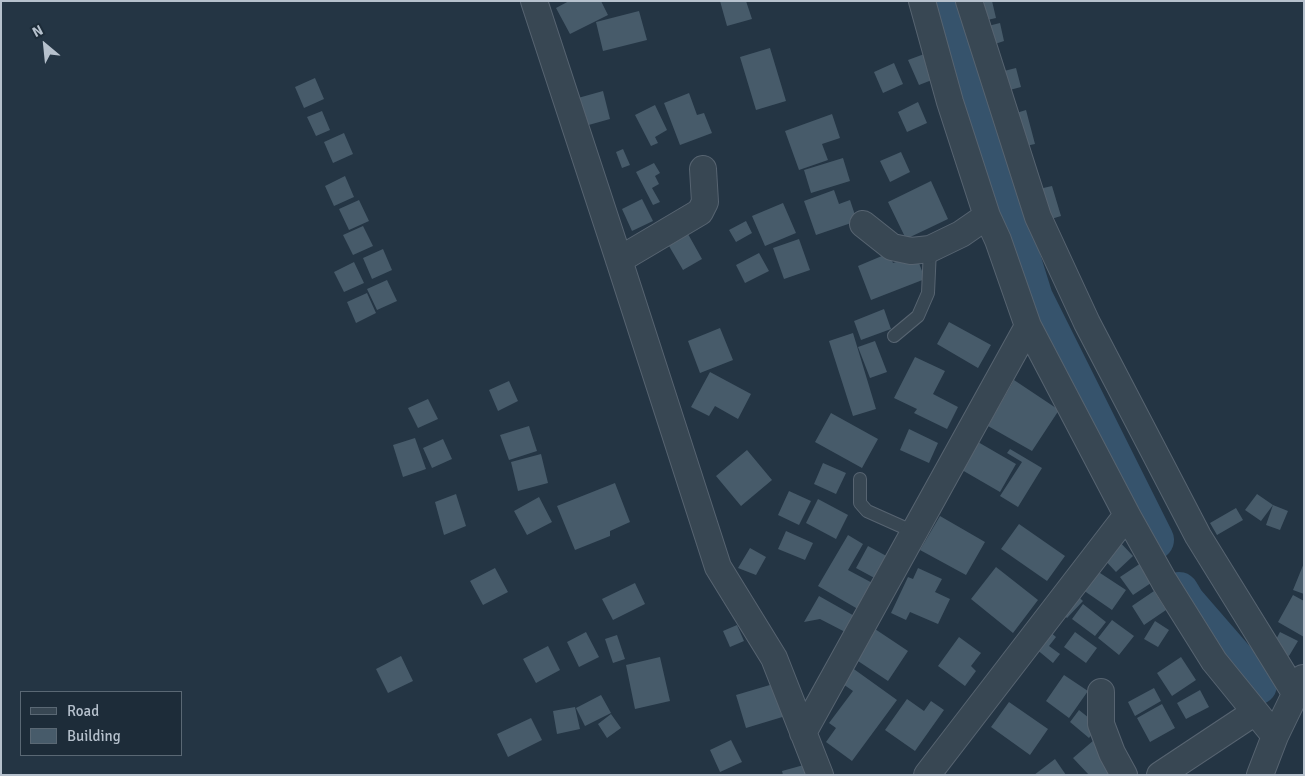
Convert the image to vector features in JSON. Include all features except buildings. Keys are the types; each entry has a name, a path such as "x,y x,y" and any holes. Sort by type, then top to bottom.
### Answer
{"street":[{"path":"534,1 718,567 774,658 820,775"},
{"path":"922,1 950,102 987,216 998,240 1028,326 1127,515 1164,581 1214,661 1275,736"},
{"path":"969,1 1038,217 1087,323 1198,536 1299,685 1275,736 1260,775"},
{"path":"619,260 700,212 705,202 703,169"},
{"path":"863,224 892,247 911,251 930,249 961,234 987,216"},
{"path":"803,733 1028,326"},
{"path":"927,775 1127,515"},
{"path":"1101,692 1101,724 1112,753 1124,775"},
{"path":"1160,775 1255,712"}],"lane":[{"path":"894,336 918,316 928,293 930,249"},
{"path":"860,480 860,503 867,511 914,532"}],"waterway":[{"path":"940,1 1033,298 1154,540"},
{"path":"1179,592 1185,602 1257,685"}]}
